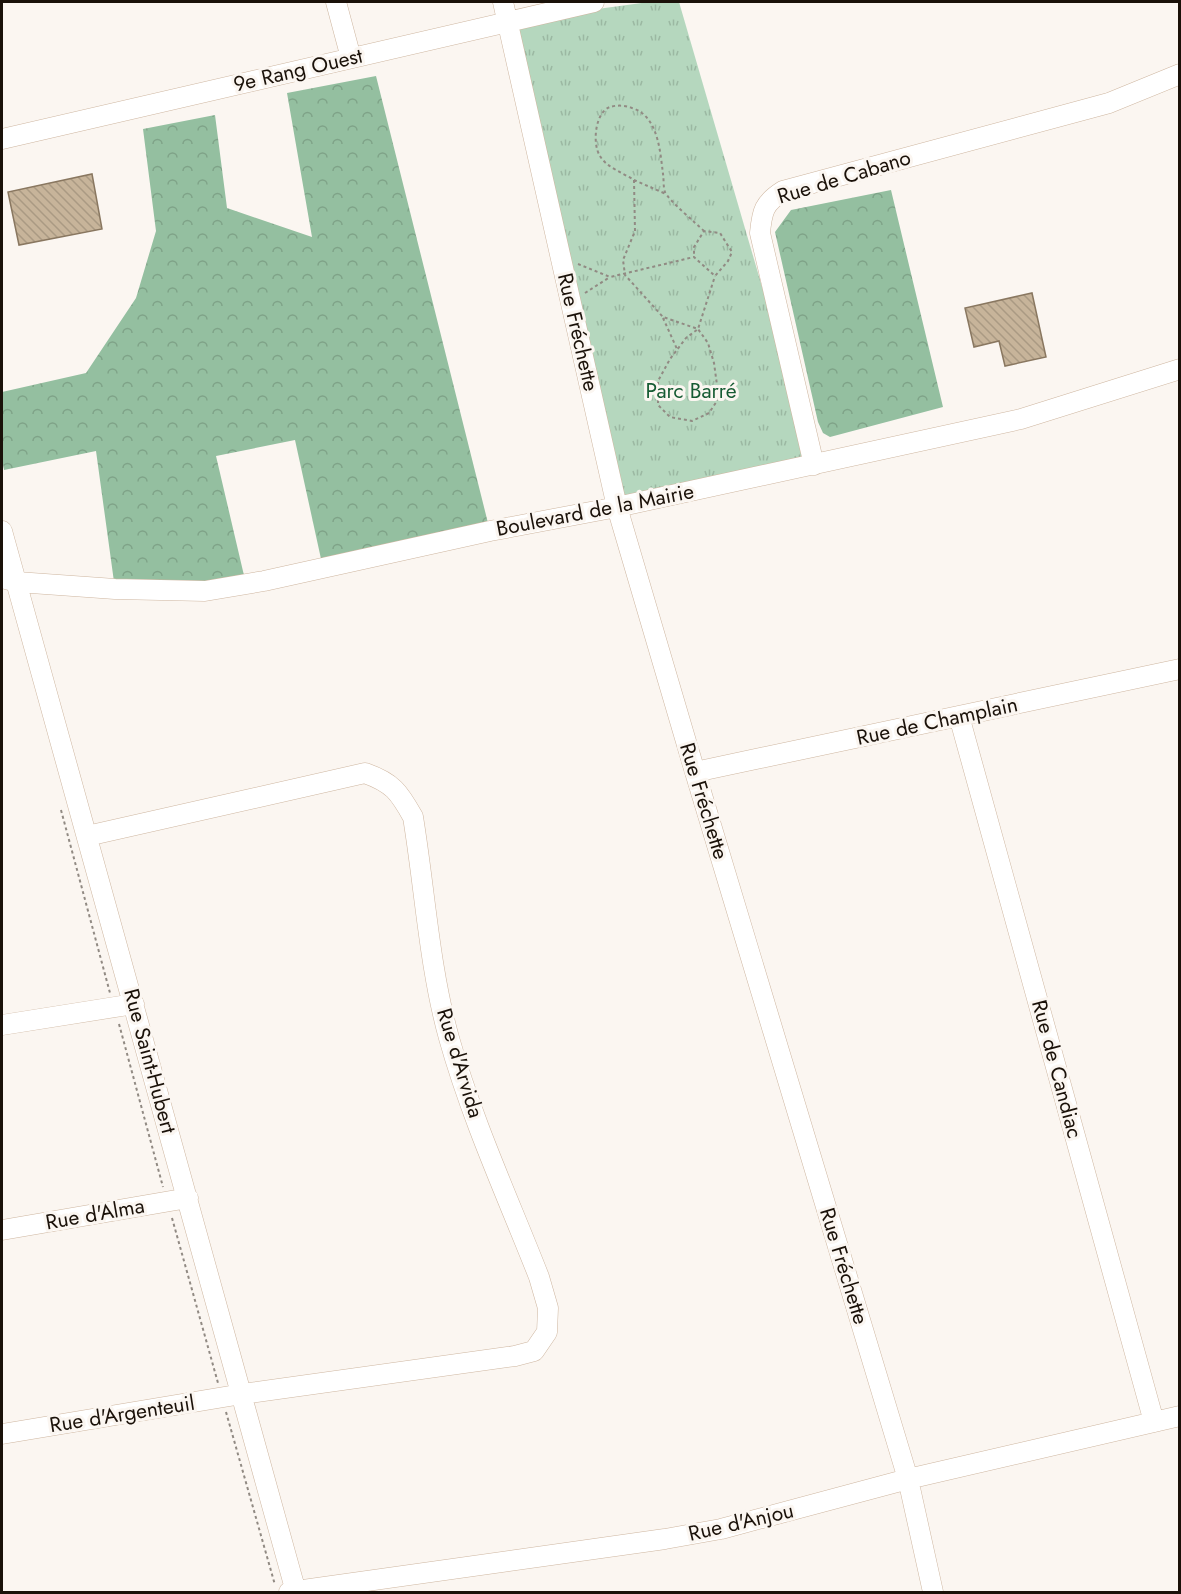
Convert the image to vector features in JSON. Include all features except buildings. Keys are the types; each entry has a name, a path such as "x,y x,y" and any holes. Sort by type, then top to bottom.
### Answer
{"street":[{"path":"336,2 351,58"},
{"name":"Rue Fréchette","path":"503,2 617,507 908,1479 933,1593"},
{"name":"9e Rang Ouest","path":"2,139 594,2"},
{"name":"Rue de Cabano","path":"814,465 760,233 762,216 769,200 783,191 1109,103 1179,74"},
{"name":"Boulevard de la Mairie","path":"9,580 116,589 205,591 264,581 1021,419 1179,369"},
{"name":"Rue Saint-Hubert","path":"2,531 9,580 87,836 188,1198 242,1394 290,1592"},
{"name":"Rue de Champlain","path":"695,772 1179,669"},
{"name":"Rue de Candiac","path":"959,716 1154,1422"},
{"name":"Rue d'Arvida","path":"87,836 365,773 383,780 400,795 413,817 437,988 448,1037 466,1092 539,1277 548,1308 547,1332 534,1350 515,1356 242,1394"},
{"path":"2,1025 134,1004"},
{"name":"Rue d'Alma","path":"2,1230 188,1198"},
{"name":"Rue d'Argenteuil","path":"2,1434 242,1394"},
{"name":"Rue d'Anjou","path":"290,1592 722,1529 908,1479 1179,1416"}],"path":[{"path":"663,317 698,329 708,343 714,363 717,401 709,413 692,421 670,417 658,405 658,381 677,349 698,329 715,276 728,261 732,252 720,233 704,231 666,194 634,180 599,156 596,138 597,122 604,109 615,105 629,107 642,112 650,120 659,147 666,194"},
{"path":"634,180 635,231 623,260 625,274 663,317 677,349"},
{"path":"704,231 694,247 694,257 715,276"},
{"path":"562,257 610,276"},
{"path":"572,302 610,276 694,257"},
{"name":"Rue Saint-Hubert","path":"60,808 222,1397 290,1592"}],"green space":[{"name":"Parc Barré","path":"649,2 679,2 814,465 617,507 509,21"},
{"path":"376,76 490,531 323,568 295,440 216,456 246,584 115,589 96,451 4,470 2,392 86,373 136,298 156,231 143,129 215,115 227,208 312,237 287,93"},
{"path":"891,190 943,407 830,437 823,433 818,422 775,232 791,210"}]}
